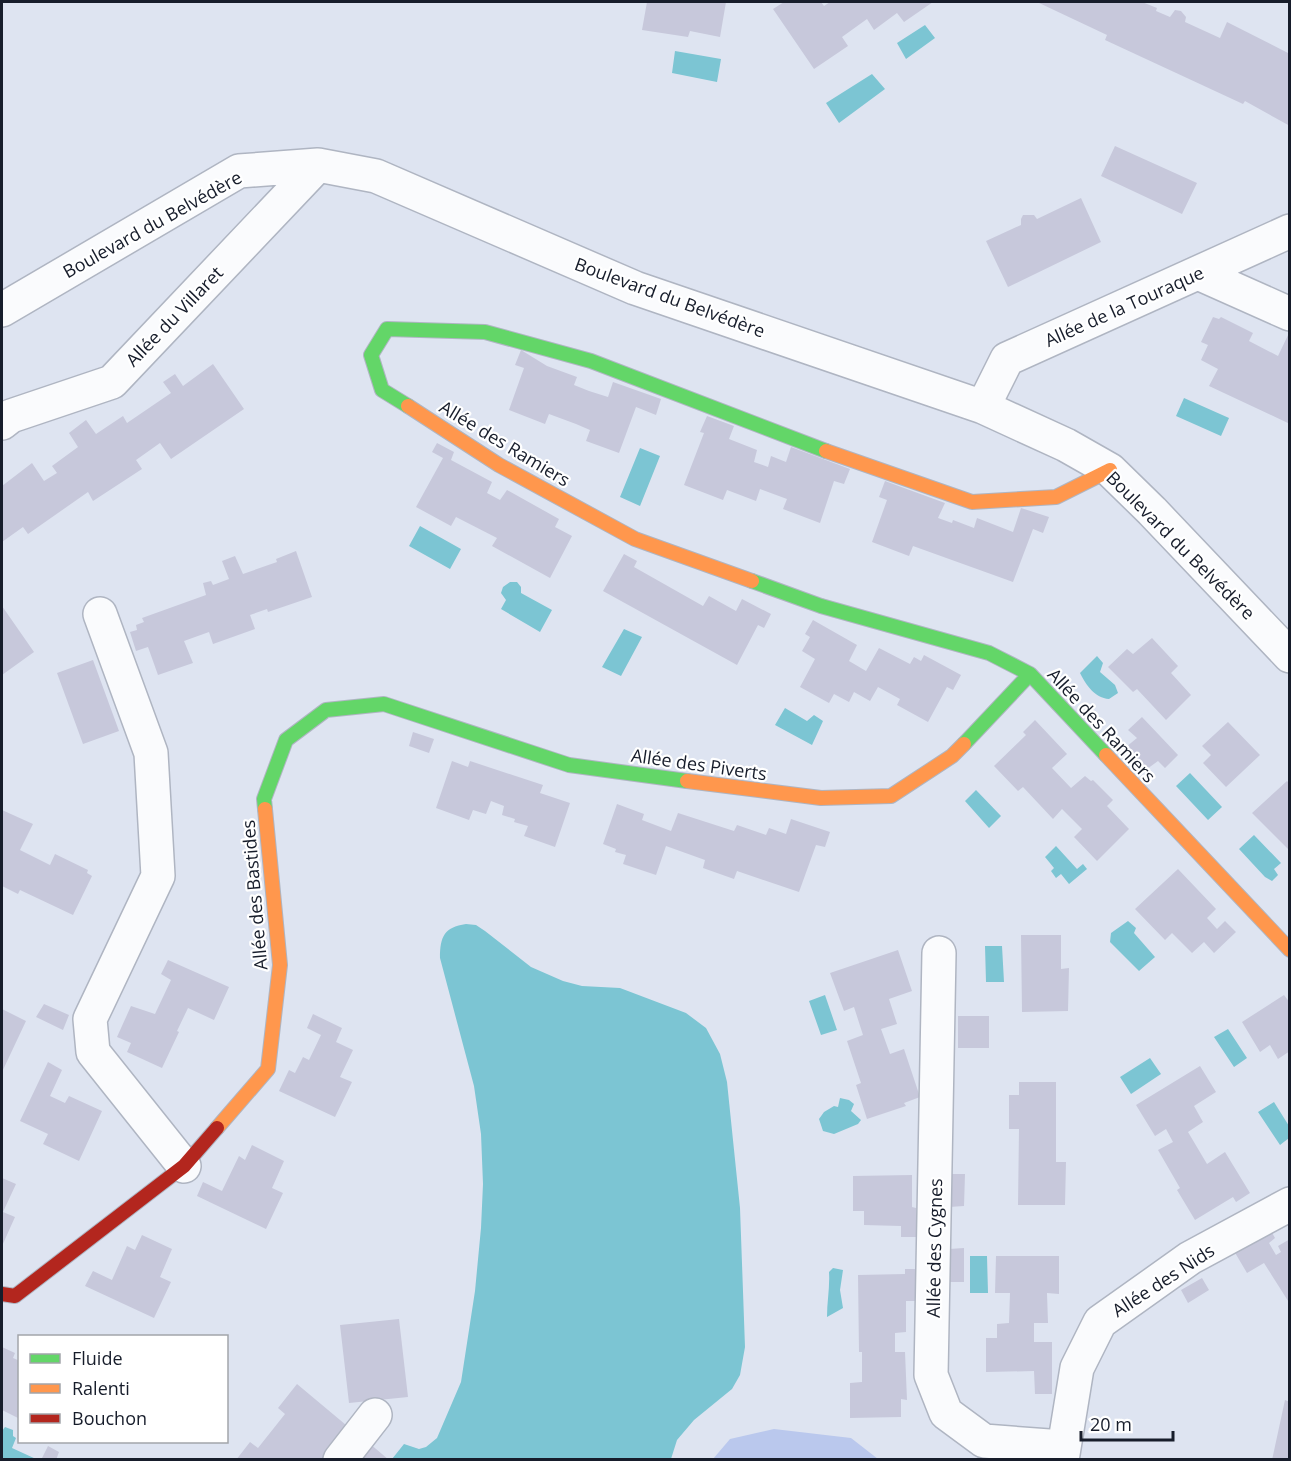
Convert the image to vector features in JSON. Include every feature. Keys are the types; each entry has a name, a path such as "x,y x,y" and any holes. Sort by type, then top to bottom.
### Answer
{"street":[{"name":"Boulevard du Belvédère","path":"2,310 239,171 318,165 376,176 635,288 982,407 1066,445 1110,470 1290,656"},
{"name":"Allée du Villaret","path":"2,423 11,416 112,382 318,165"},
{"name":"Allée de la Touraque","path":"982,407 1007,359 1290,231"},
{"path":"1198,273 1290,314"},
{"name":"Allée des Ramiers","path":"1110,470 1056,496 972,502 794,440 591,361 485,332 387,328 371,355 382,390 499,465 635,539 821,606 989,653 1030,674 1290,950"},
{"path":"100,614 151,753 158,876 90,1019 93,1052 184,1166"},
{"name":"Allée des Piverts","path":"326,710 384,704 569,765 821,798 891,796 952,756 1030,674"},
{"name":"Allée des Bastides","path":"2,1294 15,1296 184,1166 268,1068 280,965 264,799 286,740 326,710"},
{"name":"Allée des Cygnes","path":"939,953 931,1374 946,1413 984,1441 1062,1453"},
{"name":"Allée des Nids","path":"1062,1453 1077,1368 1100,1322 1190,1258 1290,1204"},
{"path":"340,1460 375,1415"}],"shaded area":[{"path":"925,25 935,38 906,59 897,43"},
{"path":"675,51 721,59 717,82 672,73"},
{"path":"872,74 885,89 839,123 826,103"},
{"path":"1184,398 1229,418 1221,436 1176,416"},
{"path":"640,448 660,456 640,506 620,497"},
{"path":"420,526 461,549 450,569 409,546"},
{"path":"510,582 517,582 521,587 521,593 552,610 540,632 501,609 506,600 501,593 503,587"},
{"path":"624,629 642,637 621,676 602,667"},
{"path":"1097,656 1103,663 1100,672 1115,685 1118,693 1109,699 1095,693 1080,673"},
{"path":"785,708 807,721 814,715 823,721 812,745 775,725"},
{"path":"1190,773 1222,807 1208,820 1176,786"},
{"path":"976,790 1001,816 989,828 965,801"},
{"path":"1254,835 1281,863 1274,869 1278,875 1272,881 1265,877 1239,849"},
{"path":"1056,846 1077,869 1083,864 1087,869 1069,884 1061,874 1056,878 1051,871 1054,868 1045,857"},
{"path":"1128,921 1136,928 1134,933 1155,957 1139,971 1110,942 1111,933"},
{"path":"459,925 476,925 531,967 563,981 582,986 620,988 686,1013 706,1028 720,1054 727,1082 740,1208 745,1347 740,1375 732,1389 694,1420 677,1440 671,1459 392,1459 404,1444 419,1449 426,1447 437,1438 461,1382 475,1291 483,1184 481,1134 474,1086 440,958 442,939 445,934"},
{"path":"985,946 1002,946 1004,982 986,982"},
{"path":"825,995 837,1030 821,1035 809,1001"},
{"path":"1228,1029 1247,1058 1234,1067 1214,1037"},
{"path":"1150,1058 1161,1074 1131,1094 1120,1077"},
{"path":"840,1098 854,1104 851,1111 861,1120 858,1124 834,1134 823,1131 819,1119 824,1112 834,1106 838,1107"},
{"path":"1274,1102 1289,1126 1289,1138 1280,1145 1258,1112"},
{"path":"970,1256 987,1256 988,1293 970,1293"},
{"path":"833,1268 843,1270 840,1290 843,1308 827,1317 829,1272"},
{"path":"5,1427 13,1430 13,1436 16,1438 12,1448 36,1459 2,1459 2,1431"},
{"path":"774,1429 851,1438 878,1459 713,1459 730,1439"}],"building":[{"path":"647,2 726,2 720,37 690,31 688,37 642,30"},
{"path":"784,2 821,2 824,6 830,2 933,2 904,22 897,13 874,30 867,19 842,37 848,46 814,69 773,9"},
{"path":"1037,2 1142,2 1170,17 1175,10 1181,11 1186,17 1185,22 1220,38 1227,22 1288,53 1290,50 1290,126 1245,101 1243,104 1105,40 1107,35"},
{"path":"1115,146 1197,183 1182,214 1101,176"},
{"path":"1081,198 1101,242 1008,287 986,241 1021,225 1023,215 1034,215 1037,219"},
{"path":"1213,317 1219,319 1221,317 1253,333 1249,341 1278,356 1290,331 1290,424 1209,386 1218,369 1201,360 1208,345 1201,342"},
{"path":"521,350 547,366 577,377 574,385 589,391 608,397 613,382 661,399 656,415 636,407 619,453 586,441 590,430 576,424 549,414 545,424 509,410 524,368 515,365"},
{"path":"213,364 244,409 171,459 160,443 136,460 142,469 93,501 88,492 28,534 23,527 2,542 2,486 32,463 44,481 57,473 52,466 78,447 69,433 86,420 96,434 123,416 127,423 171,393 163,382 175,374 183,386"},
{"path":"707,416 734,426 729,439 757,450 754,462 768,467 771,456 786,462 791,447 850,469 844,484 834,481 820,523 783,509 787,499 760,489 756,501 727,490 723,500 684,485 704,433 700,432"},
{"path":"437,443 454,452 451,460 492,482 487,493 500,500 507,490 559,519 555,527 572,536 550,578 492,546 497,538 456,517 451,526 416,507 443,458 432,452"},
{"path":"885,481 945,503 938,518 952,523 953,520 974,528 977,518 1013,532 1021,508 1049,517 1043,533 1033,529 1013,582 913,546 909,556 872,542 887,500 879,497"},
{"path":"296,551 312,597 268,612 267,609 250,615 255,629 213,644 209,632 184,641 193,663 158,675 148,647 136,651 130,632 137,630 136,625 144,622 142,618 206,595 203,583 211,581 213,585 229,579 222,561 235,556 243,574 277,562 276,559"},
{"path":"624,554 637,561 634,567 703,606 709,596 736,611 742,599 771,614 764,628 758,625 737,665 603,591"},
{"path":"2,606 34,652 2,675"},
{"path":"813,620 857,645 849,661 866,671 879,648 910,664 914,657 921,661 924,655 961,675 953,690 947,687 928,722 897,705 900,699 878,687 870,701 854,692 849,702 834,694 829,703 800,687 815,659 802,651 810,637 805,634"},
{"path":"1152,638 1178,666 1171,673 1191,695 1166,720 1137,689 1133,692 1108,667 1127,649 1133,654"},
{"path":"93,660 119,731 83,744 57,673"},
{"path":"1142,717 1178,755 1165,768 1158,761 1147,769 1126,747 1137,738 1128,730"},
{"path":"1035,720 1067,754 1052,768 1071,788 1085,776 1093,780 1113,800 1107,806 1129,829 1097,861 1074,837 1082,829 1062,809 1053,819 1023,787 1018,791 994,766 1026,735 1023,732"},
{"path":"1228,722 1260,755 1226,787 1203,763 1211,755 1202,746"},
{"path":"413,732 434,739 429,753 409,746"},
{"path":"452,761 468,767 470,761 543,785 540,793 570,803 555,847 524,836 528,826 502,815 504,806 491,801 486,814 473,810 469,820 436,808"},
{"path":"1287,781 1290,784 1290,851 1252,813"},
{"path":"617,804 644,814 642,820 671,831 678,813 734,831 737,825 766,835 769,828 786,834 791,819 830,832 825,847 816,845 799,892 737,871 734,879 703,868 705,860 666,846 656,875 623,864 626,855 615,852 616,849 603,844"},
{"path":"2,810 33,824 20,850 50,865 55,854 88,870 87,873 92,876 73,915 20,890 18,894 2,886"},
{"path":"1178,869 1216,909 1207,918 1217,929 1225,921 1236,932 1214,953 1204,942 1192,953 1172,933 1165,940 1135,909"},
{"path":"1021,935 1061,935 1061,969 1069,968 1068,1011 1022,1012"},
{"path":"898,950 912,991 889,999 897,1024 881,1029 890,1054 904,1049 920,1097 904,1103 906,1106 867,1119 856,1085 861,1083 847,1041 863,1035 854,1007 844,1011 830,973"},
{"path":"168,960 229,987 214,1020 188,1008 162,1068 127,1052 131,1043 117,1037 131,1006 155,1014 171,980 161,974"},
{"path":"1284,995 1290,1003 1290,1051 1278,1059 1270,1045 1260,1052 1242,1022"},
{"path":"44,1004 69,1015 63,1030 36,1017"},
{"path":"2,1009 26,1021 2,1072"},
{"path":"313,1014 342,1028 336,1042 353,1050 340,1077 352,1082 335,1117 279,1091 289,1070 295,1073 303,1057 309,1060 321,1035 307,1028"},
{"path":"958,1016 989,1016 989,1048 958,1048"},
{"path":"48,1062 62,1070 50,1096 65,1103 69,1096 102,1111 79,1161 43,1144 48,1134 20,1121"},
{"path":"1200,1066 1216,1092 1194,1106 1203,1122 1188,1132 1207,1164 1225,1152 1250,1193 1236,1202 1233,1197 1195,1220 1177,1190 1180,1188 1158,1150 1173,1142 1166,1129 1155,1136 1136,1105"},
{"path":"1019,1082 1056,1082 1056,1162 1066,1162 1065,1205 1018,1205 1019,1129 1009,1129 1009,1095 1019,1095"},
{"path":"252,1145 284,1161 272,1188 283,1193 266,1229 197,1196 203,1182 222,1191 239,1156 245,1160"},
{"path":"949,1174 965,1174 964,1206 949,1207"},
{"path":"912,1175 912,1207 916,1208 917,1237 901,1237 901,1226 864,1225 864,1211 853,1211 853,1176"},
{"path":"2,1178 16,1184 3,1212 15,1217 2,1246"},
{"path":"1270,1229 1275,1238 1269,1243 1276,1255 1281,1252 1278,1246 1290,1239 1290,1304 1264,1263 1247,1273 1234,1251"},
{"path":"142,1235 172,1249 160,1277 171,1282 154,1318 85,1286 93,1271 112,1280 127,1246 135,1250"},
{"path":"964,1248 964,1282 949,1282 949,1249"},
{"path":"996,1256 1059,1256 1059,1294 1047,1293 1048,1323 1034,1323 1034,1342 1052,1342 1052,1394 1035,1394 1034,1371 986,1372 986,1338 997,1338 997,1324 1009,1323 1010,1293 995,1293"},
{"path":"905,1269 921,1269 920,1301 906,1301 906,1332 895,1333 895,1352 905,1352 907,1400 901,1399 901,1417 850,1418 850,1383 862,1382 862,1352 859,1352 858,1275 905,1274"},
{"path":"1202,1278 1209,1290 1188,1303 1181,1290"},
{"path":"399,1319 408,1397 349,1403 340,1325"},
{"path":"2,1347 15,1353 13,1358 18,1360 18,1418 2,1410"},
{"path":"297,1384 346,1425 327,1449 336,1455 333,1460 236,1460 250,1442 258,1448 285,1414 278,1408"},
{"path":"1285,1400 1290,1402 1290,1460 1272,1460"},
{"path":"369,1443 389,1460 356,1460"},
{"path":"48,1446 59,1452 56,1460 41,1460"}],"traffic: fast":[{"path":"408,406 382,390 371,355 387,329 485,332 591,361 826,451"},
{"path":"752,581 821,606 989,653 1030,674 1106,755"},
{"path":"964,744 1030,674"},
{"path":"265,809 264,799 286,740 326,710 384,704 569,765 687,781"}],"traffic: slow":[{"path":"408,406 499,465 635,539 752,581"},
{"path":"826,451 972,502 1056,497 1110,470"},
{"path":"687,781 821,798 891,796 952,756 964,744"},
{"path":"1106,755 1290,950"},
{"path":"217,1128 268,1069 280,965 265,809"}],"traffic: jam":[{"path":"2,1294 15,1296 184,1166 217,1128"}]}
